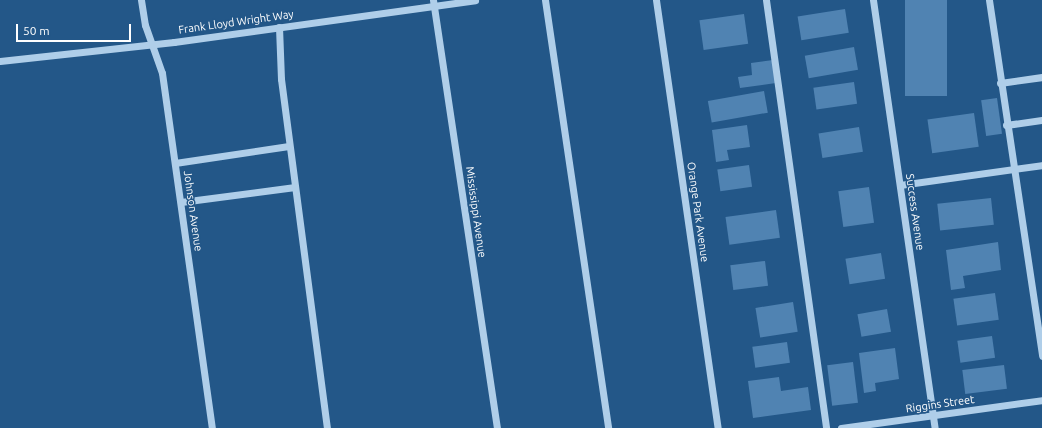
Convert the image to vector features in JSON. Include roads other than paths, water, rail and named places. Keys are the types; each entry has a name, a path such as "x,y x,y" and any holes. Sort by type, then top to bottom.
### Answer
{"street":[{"name":"Johnson Avenue","path":"141,0 145,25 155,44 175,163 212,428"},
{"name":"Frank Lloyd Wright Way","path":"0,61 155,44 279,27 434,3 475,0"},
{"path":"545,0 608,428"},
{"name":"Orange Park Avenue","path":"656,0 718,428"},
{"path":"766,0 826,428"},
{"name":"Success Avenue","path":"873,0 935,428"},
{"path":"989,0 1012,170 1042,356"},
{"name":"Mississippi Avenue","path":"434,3 497,428"},
{"path":"279,27 289,146 327,428"},
{"path":"1000,83 1042,77"},
{"path":"1006,125 1042,120"},
{"path":"175,163 289,146"},
{"path":"900,186 1042,165"},
{"path":"181,202 295,187"},
{"name":"Riggins Street","path":"841,428 1042,400"}]}
